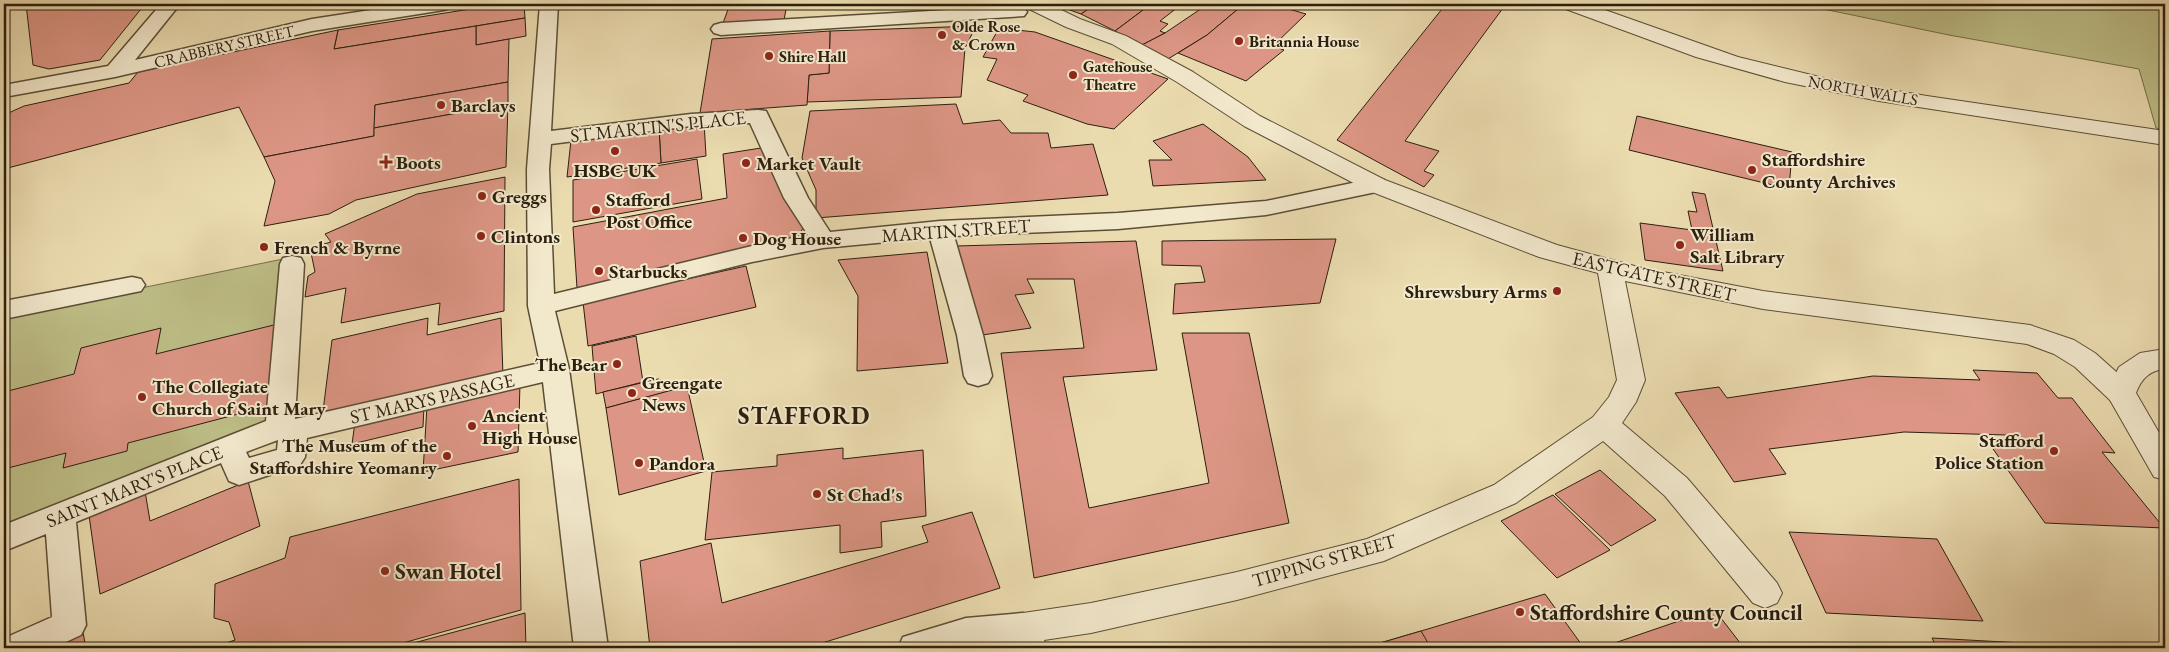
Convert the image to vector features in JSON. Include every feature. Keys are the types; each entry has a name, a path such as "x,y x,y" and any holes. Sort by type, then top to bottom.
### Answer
{"street":[{"path":"114,71 172,4"},
{"name":"CRABBERY STREET","path":"4,91 114,71 312,25 444,4"},
{"path":"549,4 538,169 541,306 555,369 591,648"},
{"name":"NORTH WALLS","path":"1570,4 1701,52 1784,76 1872,93 2165,138"},
{"path":"721,29 1031,8"},
{"name":"EASTGATE STREET","path":"1031,8 1119,40 1185,77 1252,121 1376,185 1548,251 1642,277 1763,300 2030,335 2064,347 2085,360 2121,393 2144,436 2165,468"},
{"name":"ST MARTIN'S PLACE","path":"539,139 690,120 758,116 796,198 823,240"},
{"name":"MARTIN STREET","path":"541,306 752,254 823,240 940,229 1118,220 1266,208 1376,185"},
{"path":"940,229 970,335 978,376"},
{"path":"287,429 292,264"},
{"name":"TIPPING STREET","path":"915,648 966,633 1026,638 1091,618 1237,586 1372,551 1505,494 1604,425 1621,402 1631,380 1610,269"},
{"path":"4,310 132,285"},
{"path":"2121,393 2129,374 2150,360 2165,359"},
{"name":"ST MARYS PASSAGE","path":"287,429 555,369"},
{"path":"1604,425 1676,487 1765,593"},
{"name":"SAINT MARY'S PLACE","path":"4,538 230,447 239,473 290,457 287,429"},
{"path":"19,648 69,626 60,516"}],"green space":[{"path":"1799,4 2165,4 2165,130 2156,128 2139,69 1949,35"},
{"path":"288,258 291,412 4,525 4,316"}],"building":[{"path":"26,4 145,4 100,60 49,69 33,65"},
{"path":"502,4 524,4 525,18 334,49 338,30"},
{"path":"730,4 787,4 784,20 723,23"},
{"path":"1053,4 1096,4 1081,14"},
{"path":"1096,4 1151,4 1115,31 1081,14"},
{"path":"1151,4 1182,4 1160,21 1168,24 1160,31 1165,33 1142,45 1115,31"},
{"path":"1208,4 1244,4 1207,35 1168,59 1142,45 1165,33"},
{"name":"Britannia House","path":"1244,4 1272,4 1306,14 1273,46 1284,50 1246,81 1178,53 1207,35"},
{"path":"1446,4 1506,4 1405,141 1439,151 1424,171 1434,175 1424,187 1337,140"},
{"path":"525,18 526,36 476,45 476,26"},
{"path":"476,26 476,45 509,39 508,82 375,105 374,136 264,157 239,107 4,169 4,115 24,106 129,83 138,72 338,30 334,49"},
{"path":"976,26 965,48 961,97 807,102 809,75 829,73 830,31"},
{"name":"Gatehouse Theatre","path":"999,28 1035,32 1168,79 1114,129 1087,124 1023,101 1028,95 987,80 997,59 983,57"},
{"name":"Shire Hall","path":"830,31 829,73 809,75 807,105 700,113 712,39"},
{"name":"Barclays","path":"508,82 508,104 374,128 375,105"},
{"name":"Boots","path":"508,104 506,167 356,200 329,214 264,226 275,181 264,157 374,136 374,128"},
{"path":"956,104 963,124 1000,120 1011,133 1048,133 1051,148 1093,144 1108,195 816,218 816,190 802,158 810,111"},
{"name":"Staffordshire County Archives","path":"1637,116 1792,152 1789,189 1629,150"},
{"path":"704,122 706,156 661,163 659,128"},
{"path":"1203,124 1248,157 1266,180 1153,186 1149,160 1172,160 1153,141"},
{"name":"HSBC UK","path":"659,128 661,163 567,177 571,140"},
{"path":"761,148 803,228 798,237 577,288 573,227 727,198 723,154"},
{"path":"697,159 702,199 573,222 573,180"},
{"path":"505,177 504,311 438,325 440,303 341,323 346,288 305,297 308,276 315,272 310,248 331,242 325,234 417,194"},
{"name":"William Salt Library","path":"1692,192 1705,194 1723,271 1645,260 1640,223 1692,230 1688,211 1697,212"},
{"path":"1336,239 1320,303 1173,314 1175,284 1205,282 1201,266 1162,265 1162,241"},
{"path":"1136,241 1157,370 1063,377 1089,508 1209,483 1182,333 1249,333 1289,523 1034,578 1001,353 1084,348 1074,279 1027,279 1034,293 1015,295 1031,328 982,335 956,246"},
{"path":"927,252 948,363 857,371 858,296 838,260"},
{"path":"746,266 756,307 588,346 583,302"},
{"path":"428,318 427,335 501,318 503,376 322,419 332,340"},
{"name":"The Collegiate Church of Saint Mary","path":"286,322 280,403 128,443 127,451 63,468 66,453 4,469 4,392 74,374 81,348 161,328 156,354"},
{"name":"The Bear","path":"636,336 643,382 596,394 592,346"},
{"name":"Stafford Police Station","path":"1973,370 2037,373 2058,398 2072,398 2115,453 2102,452 2164,528 2045,523 1991,446 2015,447 2006,435 1904,432 1769,449 1786,474 1734,482 1675,393 1719,387 1727,398 1873,376 1980,380"},
{"name":"Greengate News","path":"658,379 670,382 670,391 606,408 603,392"},
{"name":"Ancient High House","path":"520,384 518,452 423,472 427,406"},
{"path":"687,386 706,471 619,495 606,408"},
{"path":"424,406 423,427 352,444 355,422"},
{"name":"St Chad's","path":"843,448 843,459 923,450 926,516 881,522 882,547 840,553 840,525 705,540 712,472 777,466 777,455"},
{"path":"1600,470 1656,520 1611,546 1555,494"},
{"name":"Swan Hotel","path":"519,479 521,610 385,648 211,648 235,640 229,622 214,618 215,584 285,558 290,537"},
{"path":"248,481 260,526 100,594 88,508 144,485 150,521"},
{"path":"1553,495 1610,550 1557,578 1501,521"},
{"path":"972,512 1000,588 806,648 650,648 640,561 711,543 722,603 928,542 922,526"},
{"path":"1789,532 1937,539 1983,621 1826,613"},
{"name":"Staffordshire County Council","path":"1545,594 1584,648 1363,648 1421,631"},
{"name":"Staffordshire County Council","path":"1714,609 1744,648 1600,648"},
{"path":"525,613 526,648 395,648"},
{"path":"81,622 86,648 24,648"},
{"path":"1421,631 1431,648 1363,648"},
{"path":"1932,638 2112,648 1937,648"}],"place":[{"name":"Olde Rose & Crown","path":"942,35"},
{"name":"Britannia House","path":"1239,41"},
{"name":"Shire Hall","path":"769,56"},
{"name":"Gatehouse Theatre","path":"1073,75"},
{"name":"Barclays","path":"441,105"},
{"name":"HSBC UK","path":"615,151"},
{"name":"Boots","path":"386,162"},
{"name":"Market Vault","path":"746,163"},
{"name":"Staffordshire County Archives","path":"1752,170"},
{"name":"Greggs","path":"482,196"},
{"name":"Stafford Post Office","path":"596,210"},
{"name":"Clintons","path":"481,236"},
{"name":"Dog House","path":"743,238"},
{"name":"William Salt Library","path":"1680,245"},
{"name":"French & Byrne","path":"264,247"},
{"name":"Starbucks","path":"599,271"},
{"name":"Shrewsbury Arms","path":"1557,291"},
{"name":"The Bear","path":"617,364"},
{"name":"Greengate News","path":"632,393"},
{"name":"The Collegiate Church of Saint Mary","path":"142,397"},
{"name":"Ancient High House","path":"472,426"},
{"name":"Stafford Police Station","path":"2054,451"},
{"name":"The Museum of the Staffordshire Yeomanry","path":"447,456"},
{"name":"Pandora","path":"639,463"},
{"name":"St Chad's","path":"817,494"},
{"name":"Swan Hotel","path":"385,571"},
{"name":"Staffordshire County Council","path":"1520,612"}],"district":[{"name":"STAFFORD","path":"804,416"}]}
